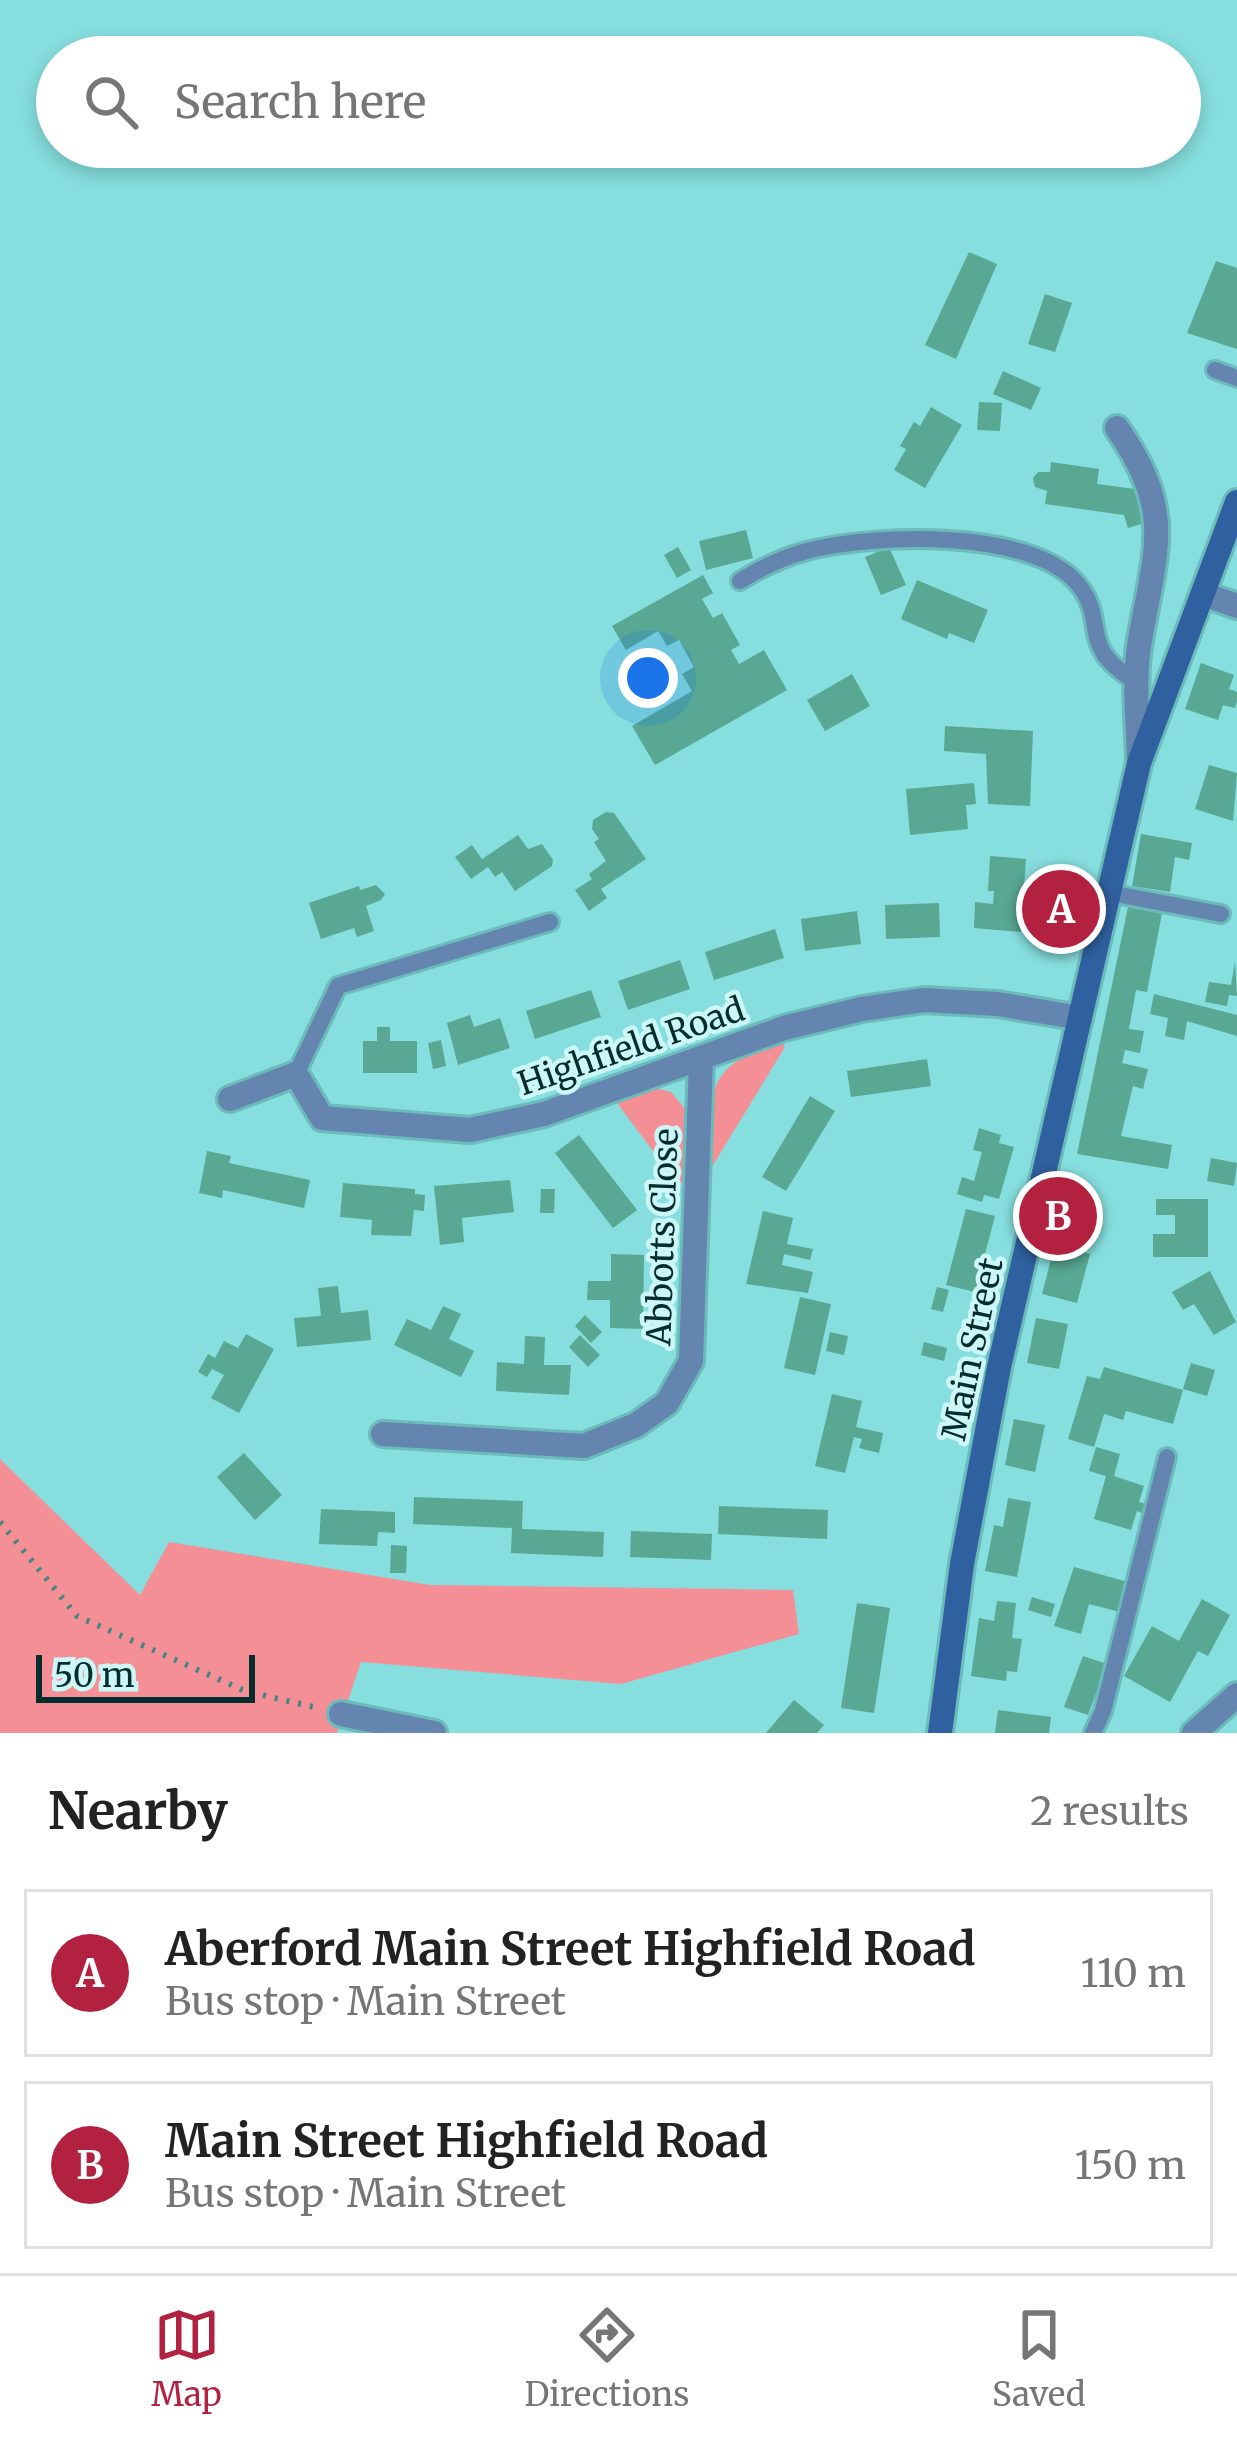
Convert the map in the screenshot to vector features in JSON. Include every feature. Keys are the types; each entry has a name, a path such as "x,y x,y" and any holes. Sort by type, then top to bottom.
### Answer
{"street":[{"path":"1118,428 1138,459 1158,527 1155,571 1139,640 1139,763"},
{"name":"Main Street","path":"940,1733 962,1564 999,1366 1139,763 1237,502"},
{"path":"1203,594 1237,606"},
{"name":"Highfield Road","path":"296,1073 322,1118 470,1130 544,1114 784,1028 862,1009 924,1000 998,1004 1080,1018"},
{"name":"Abbotts Close","path":"383,1434 584,1446 636,1425 667,1403 691,1361 701,1060"},
{"path":"230,1099 296,1073"},
{"path":"1194,1733 1237,1695"},
{"path":"341,1714 434,1733"}],"lane":[{"path":"1215,370 1237,378"},
{"path":"740,581 809,550 864,543 955,542 1017,551 1059,568 1076,583 1086,597 1102,655 1137,682"},
{"path":"1110,892 1221,914"},
{"path":"296,1073 338,986 550,922"},
{"path":"1093,1733 1103,1711 1167,1457"}],"path":[{"path":"0,1522 77,1616 244,1691 341,1714"}],"shaded area":[{"path":"782,1042 785,1047 710,1170 712,1103 723,1073 755,1052"},
{"path":"655,1088 671,1092 686,1110 685,1182 677,1183 614,1099"},
{"path":"0,1459 140,1595 169,1542 430,1585 793,1590 799,1634 621,1684 361,1662 337,1733 0,1733"}],"building":[{"path":"969,252 997,264 956,359 925,345"},
{"path":"1216,261 1237,268 1237,349 1187,333"},
{"path":"1045,294 1072,303 1055,352 1028,344"},
{"path":"1003,371 1041,388 1031,410 993,394"},
{"path":"979,402 1002,403 1000,431 977,430"},
{"path":"931,407 962,425 925,488 894,470 906,449 900,446 914,422 920,426"},
{"path":"1051,462 1099,469 1097,484 1135,489 1145,523 1128,528 1124,515 1045,504 1047,491 1035,487 1033,478 1038,472 1050,472"},
{"path":"746,530 753,558 706,570 699,541"},
{"path":"678,547 691,570 677,578 664,555"},
{"path":"889,547 906,585 881,595 865,557"},
{"path":"703,575 713,593 702,599 713,618 722,613 740,645 731,650 739,664 764,650 787,690 655,765 632,726 692,691 682,674 694,667 679,640 667,646 658,631 626,650 612,626"},
{"path":"917,580 988,610 974,643 949,633 947,639 901,619"},
{"path":"1201,663 1234,675 1229,689 1237,692 1235,708 1223,705 1218,720 1185,709"},
{"path":"852,674 870,706 825,731 807,700"},
{"path":"945,726 1033,731 1030,806 988,804 986,754 944,751"},
{"path":"1209,765 1237,773 1233,821 1195,809"},
{"path":"974,783 976,804 966,805 968,829 910,835 906,789"},
{"path":"614,813 646,859 601,889 607,898 589,911 575,890 606,861 592,829 593,820"},
{"path":"1141,834 1192,843 1189,860 1175,857 1170,892 1132,886"},
{"path":"518,835 528,849 542,844 553,860 552,866 515,891 502,872 495,877 488,867 471,879 455,857 472,845 482,859"},
{"path":"990,856 1026,859 1021,932 974,928 975,902 993,904 994,891 988,891"},
{"path":"376,885 385,894 366,906 374,931 357,937 354,928 321,939 309,903"},
{"path":"939,903 940,937 886,939 885,905"},
{"path":"1128,907 1162,913 1147,992 1136,990 1129,1029 1144,1031 1140,1053 1125,1050 1122,1063 1148,1069 1143,1089 1133,1086 1121,1136 1172,1145 1168,1169 1077,1154"},
{"path":"857,911 861,944 805,951 801,919"},
{"path":"775,929 784,958 714,980 705,952"},
{"path":"680,960 690,989 628,1010 618,981"},
{"path":"1235,962 1237,996 1229,995 1227,1006 1205,1002 1209,982 1231,985"},
{"path":"591,990 601,1017 535,1039 526,1011"},
{"path":"1154,994 1237,1015 1237,1036 1187,1021 1184,1040 1165,1036 1168,1018 1150,1014"},
{"path":"470,1015 474,1027 500,1018 510,1048 458,1065 447,1023"},
{"path":"377,1027 390,1027 390,1041 417,1041 417,1073 363,1073 363,1041 377,1041"},
{"path":"441,1040 446,1066 433,1069 428,1043"},
{"path":"927,1059 931,1086 851,1097 847,1071"},
{"path":"810,1096 835,1111 786,1191 762,1177"},
{"path":"979,1128 1001,1135 999,1143 1014,1147 999,1199 984,1195 982,1202 957,1194 962,1177 974,1181 982,1152 973,1150"},
{"path":"579,1135 637,1210 613,1228 555,1153"},
{"path":"207,1151 231,1156 229,1163 310,1180 304,1208 223,1190 222,1198 199,1193"},
{"path":"1211,1158 1237,1163 1234,1186 1207,1181"},
{"path":"510,1180 514,1212 462,1218 464,1242 440,1245 434,1186"},
{"path":"343,1183 415,1189 415,1194 425,1195 424,1211 414,1210 411,1236 371,1235 372,1220 340,1217"},
{"path":"541,1189 555,1189 554,1213 540,1213"},
{"path":"1156,1199 1208,1199 1208,1257 1153,1257 1153,1234 1175,1234 1175,1215 1156,1215"},
{"path":"1065,1206 1093,1214 1090,1224 1099,1226 1094,1243 1057,1233"},
{"path":"966,1209 995,1216 975,1292 946,1285"},
{"path":"763,1211 793,1218 787,1244 813,1249 810,1260 784,1254 782,1265 813,1272 808,1293 746,1284"},
{"path":"1055,1244 1090,1254 1077,1303 1042,1294"},
{"path":"611,1254 644,1255 643,1329 610,1328 610,1300 587,1300 588,1281 611,1281"},
{"path":"1210,1271 1236,1322 1214,1335 1194,1304 1183,1310 1172,1292"},
{"path":"338,1286 341,1313 368,1310 371,1340 297,1347 294,1318 321,1316 318,1288"},
{"path":"937,1287 949,1290 943,1312 931,1309"},
{"path":"800,1297 831,1304 815,1375 784,1368"},
{"path":"443,1306 461,1314 449,1339 474,1351 461,1377 394,1345 407,1319 431,1330"},
{"path":"585,1315 602,1332 591,1343 575,1326"},
{"path":"1036,1318 1068,1324 1059,1369 1027,1363"},
{"path":"830,1332 848,1336 844,1355 826,1351"},
{"path":"246,1334 274,1349 239,1413 211,1398 224,1375 212,1369 207,1377 198,1372 208,1354 215,1358 224,1341 238,1348"},
{"path":"580,1335 600,1355 588,1367 569,1347"},
{"path":"525,1336 545,1337 544,1365 571,1365 569,1395 496,1391 497,1362 524,1364"},
{"path":"924,1342 947,1348 944,1361 921,1355"},
{"path":"1191,1363 1215,1370 1207,1396 1183,1389"},
{"path":"1104,1367 1183,1390 1173,1424 1126,1411 1123,1420 1104,1414 1094,1447 1068,1439 1087,1376 1100,1379"},
{"path":"832,1394 862,1401 856,1427 883,1433 879,1453 859,1448 862,1439 854,1437 845,1473 815,1466"},
{"path":"1014,1419 1045,1425 1035,1472 1005,1465"},
{"path":"1096,1447 1120,1454 1114,1476 1144,1486 1139,1502 1146,1504 1144,1514 1137,1511 1131,1530 1094,1519 1106,1476 1089,1471"},
{"path":"244,1453 282,1495 255,1520 217,1477"},
{"path":"414,1497 523,1501 522,1529 604,1532 603,1557 511,1553 512,1528 413,1524"},
{"path":"1008,1498 1031,1502 1017,1577 985,1571 994,1525 1003,1527"},
{"path":"719,1506 828,1510 827,1539 718,1534"},
{"path":"321,1509 395,1512 395,1533 378,1532 377,1546 319,1544"},
{"path":"631,1531 712,1534 711,1560 630,1557"},
{"path":"391,1545 407,1546 406,1573 390,1573"},
{"path":"1074,1567 1128,1582 1120,1612 1089,1604 1081,1634 1054,1626"},
{"path":"1032,1597 1055,1604 1051,1617 1028,1610"},
{"path":"1202,1599 1230,1615 1208,1656 1198,1651 1170,1702 1124,1676 1152,1626 1179,1641"},
{"path":"997,1601 1016,1603 1012,1638 1022,1639 1017,1672 1007,1671 1006,1681 971,1676 979,1618 994,1621"},
{"path":"857,1603 890,1608 874,1713 841,1708"},
{"path":"1083,1656 1107,1664 1088,1715 1064,1707"},
{"path":"794,1700 824,1725 817,1733 766,1733"},
{"path":"998,1710 1051,1717 1049,1733 995,1733"}],"place":[{"name":"Aberford Main Street Highfield Road","path":"1061,909"},
{"name":"Main Street Highfield Road","path":"1058,1216"}]}
